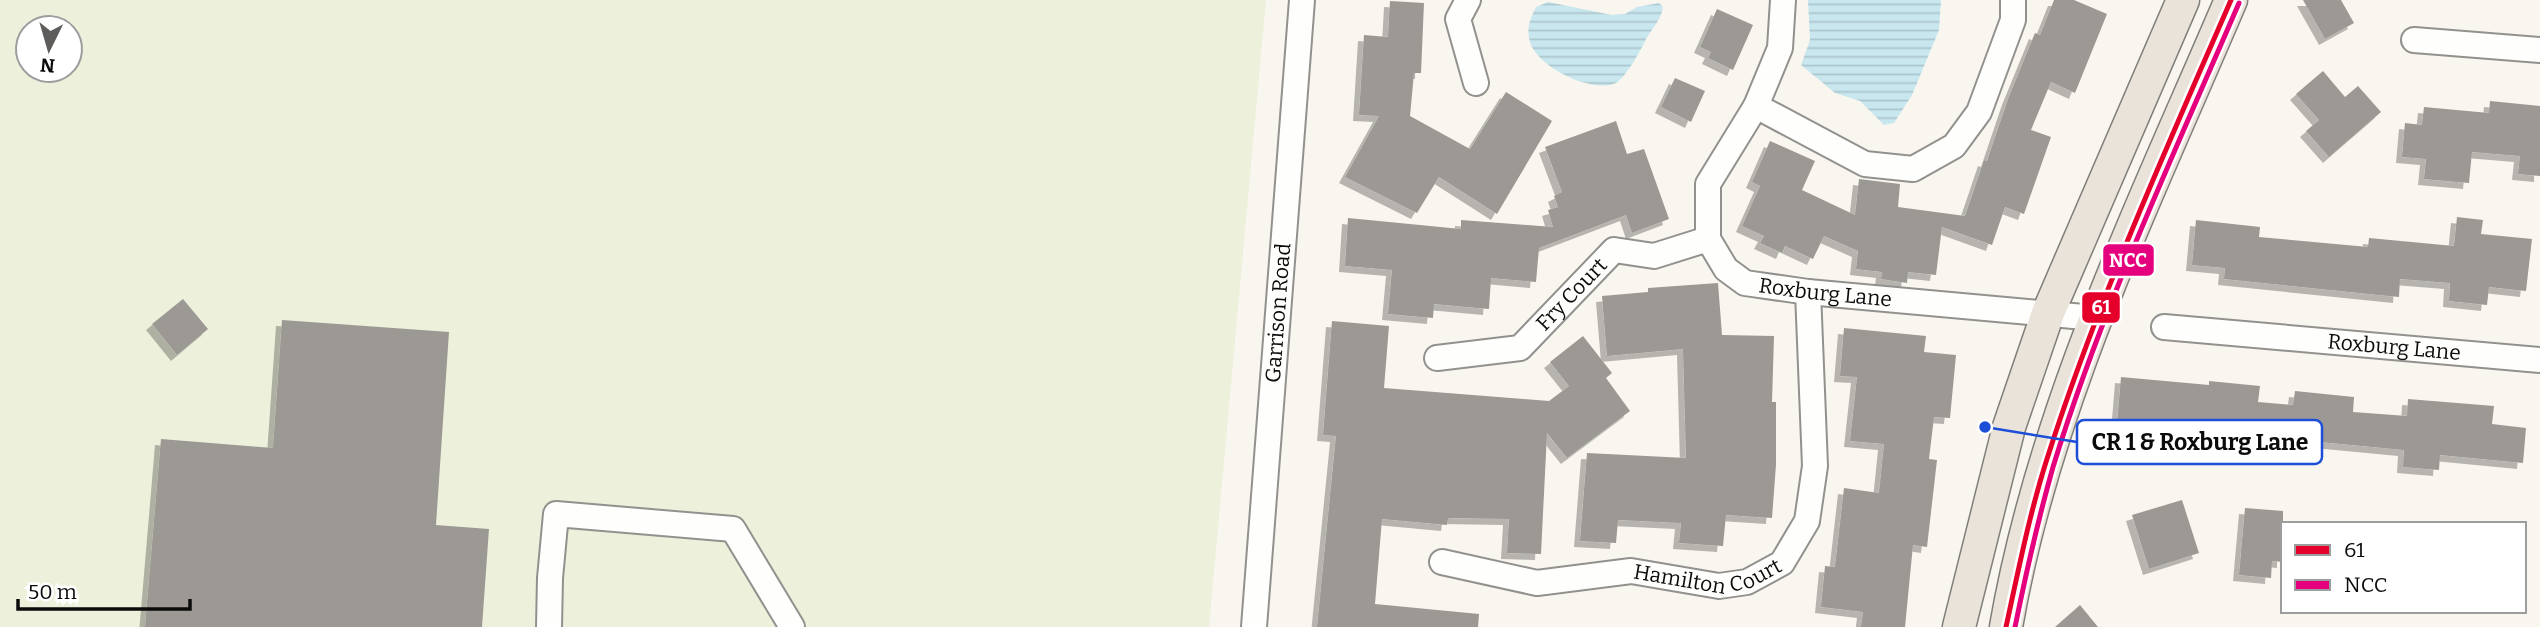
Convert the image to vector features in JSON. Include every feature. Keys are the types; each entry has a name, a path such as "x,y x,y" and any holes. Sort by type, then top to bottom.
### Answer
{"main road":[{"path":"1959,627 2009,427 2048,313 2183,0"},
{"path":"2006,627 2016,566 2052,436 2095,318 2231,0"}],"street":[{"name":"Garrison Road","path":"1254,627 1302,0"},
{"path":"1468,0 1458,19 1476,83"},
{"path":"1708,239 1708,184 1756,106 1780,48 1783,0"},
{"path":"1756,106 1865,164 1913,169 1954,146 1979,112 2013,20 2014,0"},
{"path":"2414,40 2540,50"},
{"name":"Roxburg Lane","path":"1708,239 1726,269 1745,283 1808,292 2095,318"},
{"name":"Fry Court","path":"1437,358 1520,348 1614,250 1654,256 1708,239"},
{"name":"Hamilton Court","path":"1442,562 1537,583 1631,572 1719,586 1747,582 1782,563 1807,521 1815,466 1808,292"},
{"name":"Roxburg Lane","path":"2164,327 2540,360"},
{"path":"549,627 556,514 733,529 792,627"}],"green space":[{"path":"0,0 1266,0 1209,627 0,627"}],"water":[{"path":"1808,0 1941,0 1939,30 1912,95 1894,123 1884,125 1860,101 1835,93 1801,65 1810,40"},
{"path":"1548,2 1612,15 1625,14 1637,7 1659,3 1663,7 1659,19 1620,80 1606,85 1593,85 1554,69 1535,51 1530,42 1529,24 1536,7"}],"building":[{"path":"2054,0 2074,0 2107,14 2075,93 2051,82 2031,130 2051,137 2024,214 2005,207 1992,245 1942,227 1936,275 1908,272 1907,283 1881,279 1882,272 1856,269 1858,251 1824,236 1813,259 1785,246 1782,253 1760,243 1764,236 1742,226 1760,186 1752,182 1770,141 1815,161 1802,190 1855,215 1859,179 1900,184 1898,207 1965,216 1984,160 1987,161 2008,99 2035,33 2040,35"},
{"path":"2303,0 2341,0 2354,23 2325,39"},
{"path":"1390,1 1424,3 1421,73 1414,73 1410,116 1470,149 1506,92 1552,121 1497,214 1439,177 1417,213 1345,177 1379,116 1359,115 1364,35 1388,37"},
{"path":"1717,9 1753,25 1733,70 1708,58 1711,52 1700,47"},
{"path":"2323,71 2345,97 2358,86 2381,112 2329,157 2306,131 2319,120 2296,94"},
{"path":"1675,78 1705,91 1691,122 1661,107"},
{"path":"2490,101 2540,106 2540,176 2518,174 2520,156 2472,152 2469,183 2424,179 2426,159 2402,157 2405,123 2422,125 2424,107 2489,113"},
{"path":"1616,121 1627,154 1644,149 1669,219 1632,233 1626,215 1539,248 1536,282 1491,278 1489,309 1434,304 1433,318 1388,314 1392,270 1345,266 1348,218 1461,229 1461,220 1553,227 1548,210 1558,207 1554,196 1562,192 1545,147"},
{"path":"2457,217 2483,220 2481,234 2532,239 2526,291 2489,287 2487,305 2449,301 2450,283 2400,279 2399,297 2224,279 2225,268 2192,265 2196,220 2260,227 2259,237 2368,247 2369,238 2454,246"},
{"path":"1718,283 1722,335 1774,336 1772,402 1776,402 1776,465 1772,518 1726,515 1723,546 1679,543 1681,523 1618,520 1616,543 1580,541 1587,453 1686,458 1683,349 1607,356 1602,296 1648,292 1648,288"},
{"path":"183,299 208,329 177,355 152,324"},
{"path":"282,320 449,332 436,525 489,529 482,627 145,627 161,439 273,448"},
{"path":"1332,321 1389,326 1384,388 1549,401 1569,386 1550,362 1583,336 1612,373 1606,378 1630,411 1567,458 1547,433 1541,554 1507,553 1509,519 1448,518 1447,525 1382,519 1375,604 1479,614 1478,627 1317,627 1336,436 1323,435"},
{"path":"1844,328 1926,336 1924,352 1956,355 1950,418 1934,417 1929,459 1937,460 1927,547 1913,545 1905,627 1861,627 1863,612 1821,607 1825,566 1835,567 1844,488 1879,493 1884,444 1850,441 1857,377 1840,376"},
{"path":"2121,377 2209,385 2209,381 2260,386 2258,402 2293,405 2295,391 2354,397 2353,412 2407,416 2408,399 2494,406 2492,424 2526,428 2523,463 2440,455 2439,470 2403,467 2404,450 2237,434 2236,451 2156,444 2157,429 2117,425"},
{"path":"2182,500 2199,553 2149,569 2132,515"},
{"path":"2245,508 2283,511 2281,562 2272,561 2271,578 2239,575"},
{"path":"2080,605 2098,627 2055,627"}],"transit line":[{"name":"61","path":"2006,627 2034,503 2066,403 2132,229 2231,0"},
{"name":"NCC","path":"2015,627 2053,467 2093,349 2239,3"}],"place":[{"name":"CR 1 & Roxburg Lane","path":"1985,427"}]}
